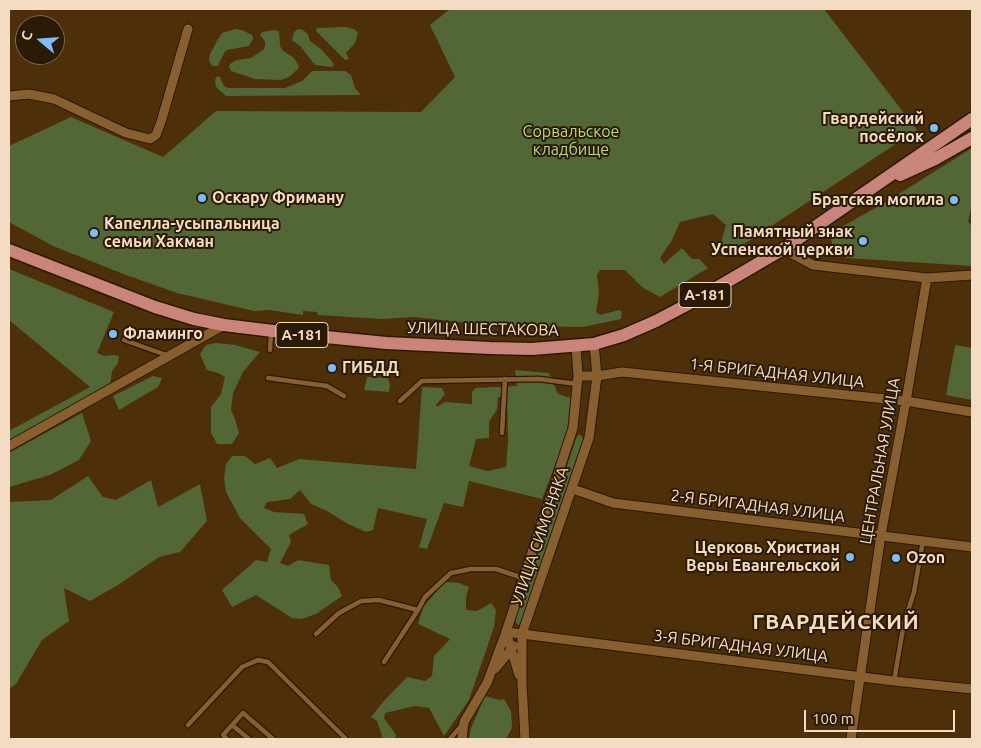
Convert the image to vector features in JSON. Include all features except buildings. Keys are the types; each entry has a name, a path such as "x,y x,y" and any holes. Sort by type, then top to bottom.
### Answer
{"main road":[{"name":"А-181","path":"783,249 972,119"},
{"name":"А-181","path":"875,186 935,159 972,138"},
{"name":"УЛИЦА ШЕСТАКОВА","path":"13,252 155,307 194,319 224,325 386,342 532,349 594,344 624,335 694,301 783,249"}],"street":[{"path":"9,96 29,94 54,99 126,133 150,139 156,135 161,122 188,29"},
{"path":"9,244 13,252"},
{"path":"783,249 813,265 927,278 972,275"},
{"name":"ЦЕНТРАЛЬНАЯ УЛИЦА","path":"851,739 881,535 927,278"},
{"path":"9,446 224,325"},
{"name":"УЛИЦА СИМОНЯКА","path":"525,739 522,634 589,438 597,376 594,344"},
{"name":"УЛИЦА СИМОНЯКА","path":"490,674 506,632 573,428 578,380 576,346"},
{"name":"1-Я БРИГАДНАЯ УЛИЦА","path":"578,380 622,372 906,401 972,412"},
{"name":"2-Я БРИГАДНАЯ УЛИЦА","path":"573,489 613,504 972,547"},
{"path":"506,632 522,684"},
{"name":"3-Я БРИГАДНАЯ УЛИЦА","path":"506,632 894,681 972,689"},
{"path":"462,739 464,722 487,683 490,674 512,649 522,634"}],"lane":[{"path":"270,350 271,331"},
{"path":"124,340 171,356"},
{"path":"268,378 328,386 344,396"},
{"path":"502,433 505,380"},
{"path":"400,401 422,381 578,380"},
{"path":"894,681 904,623 914,592 922,541"},
{"path":"384,662 425,597 451,573 471,569 496,569 523,578"},
{"path":"316,634 339,612 361,601 379,600 418,610"},
{"path":"188,725 242,667 258,660 268,662 346,739"},
{"path":"227,739 223,735 243,713 273,739"},
{"path":"450,739 464,722"},
{"path":"232,725 249,739"}],"green space":[{"name":"Сорвальское кладбище","path":"450,9 824,9 917,130 729,254 721,243 726,225 713,214 680,222 672,240 660,258 664,264 682,248 692,259 699,259 708,268 660,297 643,288 625,270 600,270 597,275 599,293 596,312 600,315 619,310 622,312 621,319 583,327 485,325 414,317 382,319 318,315 317,312 303,311 303,315 269,310 254,311 177,293 126,275 53,246 9,222 9,146 71,117 163,157 216,111 421,112 455,77 430,25"},
{"path":"346,27 354,29 358,33 355,43 346,53 349,59 345,60 316,31 317,28"},
{"path":"235,29 252,35 253,39 249,46 227,50 218,66 212,66 209,60 210,54 217,41 222,33"},
{"path":"298,29 308,34 310,41 322,50 334,64 332,67 315,65 301,47 292,40 294,32"},
{"path":"279,31 282,50 294,58 299,66 298,69 289,77 281,80 255,79 231,71 229,66 231,63 251,58 263,50 265,41 260,35 262,32"},
{"path":"312,71 345,71 351,75 355,88 361,95 226,96 216,87 215,80 217,76 220,77 224,86 228,88 285,88 302,81"},
{"path":"972,148 972,204 968,222 972,226 972,266 847,258 835,252 829,234 886,202"},
{"path":"9,269 114,312 97,353 104,356 119,356 118,363 112,371 110,385 9,440 9,431 90,387 9,320"},
{"path":"216,343 235,345 260,352 243,372 233,393 231,410 239,433 232,444 217,444 211,433 211,407 221,394 225,377 207,370 200,354 206,345"},
{"path":"955,345 972,348 972,400 946,395"},
{"path":"515,370 549,373 558,394 571,398 570,427 542,499 469,481 463,507 444,503 427,549 419,547 427,519 378,508 373,530 366,532 311,504 300,490 290,499 267,502 264,508 274,512 304,514 308,524 289,535 291,542 280,563 288,566 298,560 329,565 331,580 338,587 342,596 316,614 302,619 292,618 256,595 232,607 222,590 256,560 267,562 271,549 240,518 226,492 224,478 226,464 232,456 245,456 255,464 270,458 277,468 299,459 416,469 422,387 442,388 445,394 436,405 437,407 445,402 472,404 472,392 476,388 517,386","holes":["498,397 507,397 508,441 506,467 487,471 469,466 476,439 489,438 489,422 497,409"]},
{"path":"153,376 162,378 158,387 119,410 113,396"},
{"path":"367,377 388,378 389,392 364,390"},
{"path":"82,413 91,441 79,460 50,475 9,487 9,453"},
{"path":"579,435 583,439 521,623 518,625 515,621 577,436"},
{"path":"88,476 103,497 116,500 151,480 158,507 200,484 207,521 180,552 159,557 118,585 90,601 64,588 69,621 42,640 16,684 9,689 9,502 51,500"},
{"path":"445,582 459,583 469,587 466,597 466,610 477,611 491,603 496,610 494,627 469,700 444,736 429,708 415,706 385,713 384,718 396,735 395,739 383,739 377,721 371,717 407,677 425,681 432,676 434,656 450,639 418,624 423,607"},
{"path":"485,696 500,700 504,699 511,711 512,728 506,739 469,739 471,728"}],"place":[{"name":"Гвардейский посёлок","path":"934,128"},
{"name":"Оскару Фриману","path":"202,198"},
{"name":"Братская могила","path":"954,200"},
{"name":"Капелла-усыпальница семьи Хакман","path":"94,233"},
{"name":"Памятный знак Успенской церкви","path":"863,241"},
{"name":"Фламинго","path":"113,334"},
{"name":"ГИБДД","path":"332,368"},
{"name":"Церковь Христиан Веры Евангельской","path":"850,557"},
{"name":"Ozon","path":"896,558"}],"district":[{"name":"ГВАРДЕЙСКИЙ","path":"836,622"}]}
